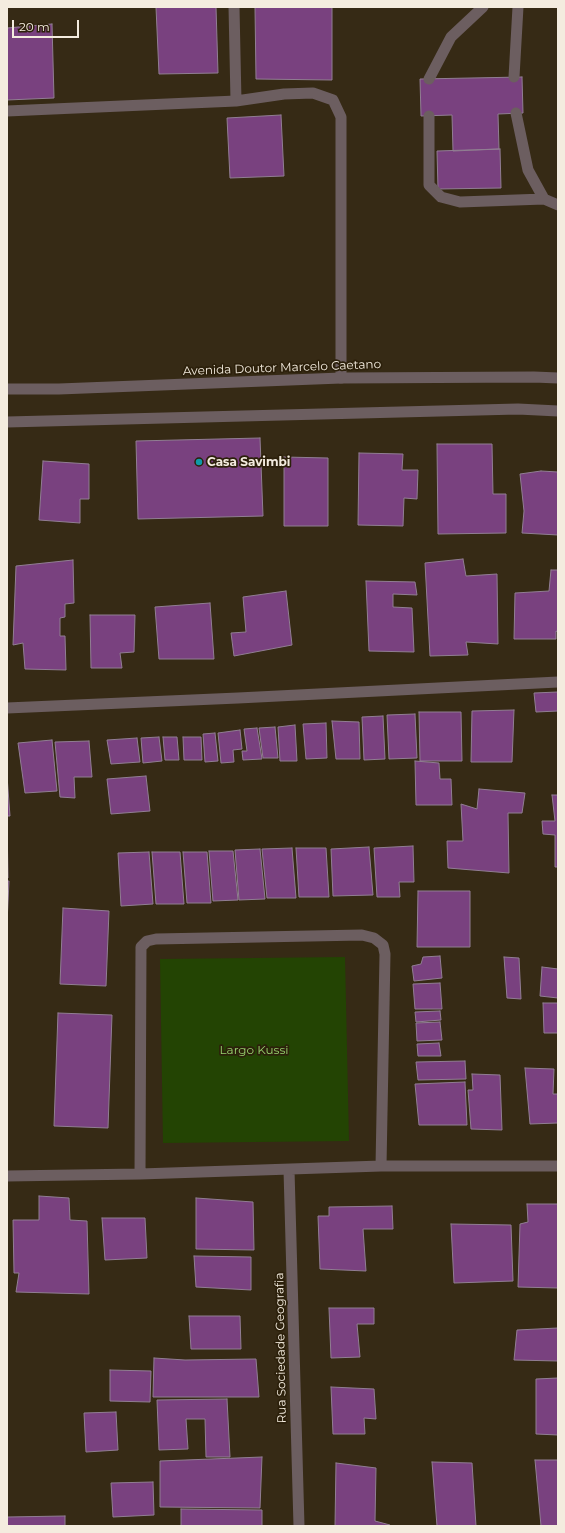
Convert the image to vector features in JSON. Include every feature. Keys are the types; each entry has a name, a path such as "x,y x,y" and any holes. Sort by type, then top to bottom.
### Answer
{"street":[{"path":"234,7 236,101"},
{"path":"429,79 451,37 483,7"},
{"path":"514,77 518,7"},
{"path":"7,110 236,101 284,94 313,93 333,100 341,117 342,378"},
{"path":"516,113 528,170 544,199"},
{"path":"428,116 429,185 441,197 460,202 544,199 558,205"},
{"name":"Avenida Doutor Marcelo Caetano","path":"7,389 59,389 342,378 558,378"},
{"path":"7,422 518,410 558,411"},
{"path":"7,708 558,682"},
{"path":"140,1174 141,947 147,941 156,939 362,936 374,938 383,945 385,954 381,1166"},
{"path":"7,1176 140,1174 381,1166 558,1166"},
{"name":"Rua Sociedade Geografia","path":"289,1170 299,1526"}],"green space":[{"name":"Largo Kussi","path":"345,957 349,1141 163,1143 160,959"}],"building":[{"path":"156,7 216,7 218,73 159,74"},
{"path":"255,7 332,7 332,80 256,79"},
{"path":"52,24 54,98 7,100 7,28"},
{"path":"522,77 523,113 498,114 499,149 453,151 452,115 421,116 420,79"},
{"path":"281,115 284,176 230,178 227,118"},
{"path":"500,149 501,188 438,189 437,151"},
{"path":"260,438 263,516 138,519 136,441"},
{"path":"437,444 492,444 493,494 506,494 506,533 438,534"},
{"path":"359,453 403,454 402,470 418,470 417,499 404,498 403,526 358,525"},
{"path":"284,457 328,458 328,526 284,526"},
{"path":"43,461 89,464 89,499 80,499 80,523 39,520"},
{"path":"541,471 558,472 558,535 522,533 524,511 520,474"},
{"path":"463,559 466,576 497,574 498,644 466,642 468,655 430,656 425,563"},
{"path":"73,560 74,603 65,604 65,617 60,618 60,636 65,636 66,670 25,669 23,643 13,645 16,566"},
{"path":"551,570 558,570 558,632 556,631 556,639 514,639 515,593 549,591"},
{"path":"366,581 415,582 417,595 393,594 393,607 412,608 414,652 369,651"},
{"path":"286,591 292,645 234,656 231,633 246,632 243,597"},
{"path":"210,603 214,659 159,659 155,607"},
{"path":"90,615 135,615 134,652 120,653 122,668 91,668"},
{"path":"558,692 558,711 536,712 534,693"},
{"path":"514,710 512,762 471,762 472,711"},
{"path":"419,712 461,712 462,761 420,761"},
{"path":"415,714 417,758 389,759 387,715"},
{"path":"383,716 385,759 364,760 362,717"},
{"path":"332,721 359,722 360,759 336,759"},
{"path":"326,723 327,758 306,759 303,724"},
{"path":"295,725 297,761 280,761 278,727"},
{"path":"275,727 278,758 263,758 259,728"},
{"path":"257,728 262,759 243,760 242,751 247,751 244,729"},
{"path":"240,730 242,749 233,750 234,762 221,763 218,733"},
{"path":"215,733 218,761 205,762 203,734"},
{"path":"159,737 162,761 143,763 141,738"},
{"path":"163,737 177,737 179,760 165,760"},
{"path":"183,737 201,737 202,760 184,760"},
{"path":"137,738 140,762 111,764 107,740"},
{"path":"52,740 57,791 25,793 18,743"},
{"path":"89,741 92,777 74,777 75,798 60,797 55,742"},
{"path":"415,761 439,763 440,779 451,779 452,805 416,805"},
{"path":"7,776 10,816 7,816"},
{"path":"146,776 150,811 111,814 107,779"},
{"path":"479,789 525,793 522,813 508,813 509,873 448,868 447,841 463,841 461,804 477,809"},
{"path":"552,795 558,795 558,867 555,867 555,835 543,834 542,821 555,821"},
{"path":"7,819 8,878 7,878"},
{"path":"413,846 414,882 399,882 400,897 377,897 374,848"},
{"path":"369,847 373,895 333,896 331,849"},
{"path":"292,848 296,898 267,898 262,849"},
{"path":"296,848 326,848 329,897 299,897"},
{"path":"260,849 265,899 239,900 235,850"},
{"path":"209,851 233,851 238,900 213,901"},
{"path":"149,852 153,904 121,906 118,853"},
{"path":"152,852 180,852 184,904 156,904"},
{"path":"183,852 207,852 211,903 187,903"},
{"path":"7,881 9,881 7,923"},
{"path":"418,891 470,891 470,947 417,947"},
{"path":"63,908 109,911 106,986 60,984"},
{"path":"440,956 442,978 414,981 412,966 421,964 423,957"},
{"path":"504,957 519,958 521,999 507,998"},
{"path":"542,967 558,969 558,998 540,996"},
{"path":"440,983 442,1009 415,1009 413,984"},
{"path":"543,1003 558,1003 558,1033 544,1033"},
{"path":"440,1011 441,1020 416,1022 415,1012"},
{"path":"58,1013 112,1015 108,1128 54,1126"},
{"path":"440,1022 442,1040 417,1041 416,1023"},
{"path":"439,1043 441,1056 418,1056 417,1044"},
{"path":"465,1061 466,1079 418,1080 416,1062"},
{"path":"525,1068 554,1069 553,1094 558,1094 558,1123 530,1124"},
{"path":"472,1074 500,1075 502,1130 471,1129 468,1090 473,1090"},
{"path":"465,1082 467,1125 419,1125 415,1084"},
{"path":"39,1196 69,1198 70,1220 87,1221 89,1294 16,1292 19,1273 14,1273 13,1220 39,1220"},
{"path":"196,1198 253,1202 254,1250 196,1249"},
{"path":"527,1204 558,1204 558,1288 518,1287 520,1224 528,1222"},
{"path":"392,1206 393,1229 363,1229 366,1271 320,1269 318,1216 329,1216 329,1207"},
{"path":"102,1218 145,1218 147,1258 105,1260"},
{"path":"451,1224 511,1225 513,1281 454,1283"},
{"path":"194,1256 251,1257 251,1290 196,1287"},
{"path":"329,1308 374,1308 374,1324 357,1324 360,1357 331,1358"},
{"path":"189,1316 240,1316 241,1349 191,1349"},
{"path":"558,1328 558,1361 514,1360 517,1330"},
{"path":"154,1358 185,1360 256,1359 259,1397 153,1397"},
{"path":"110,1370 151,1371 150,1402 110,1401"},
{"path":"558,1378 558,1435 536,1434 536,1379"},
{"path":"331,1387 374,1389 376,1419 364,1418 365,1434 333,1434"},
{"path":"227,1399 230,1457 206,1457 205,1419 186,1419 188,1449 159,1450 157,1400"},
{"path":"116,1412 118,1450 86,1452 84,1413"},
{"path":"262,1457 260,1508 160,1507 160,1461"},
{"path":"535,1460 558,1460 558,1526 541,1526"},
{"path":"432,1462 472,1463 476,1526 437,1526"},
{"path":"336,1463 376,1468 375,1521 390,1525 389,1526 335,1526"},
{"path":"153,1482 154,1515 113,1517 111,1483"},
{"path":"181,1509 262,1510 262,1526 181,1526"},
{"path":"65,1516 65,1526 7,1526 7,1517"}],"place":[{"name":"Casa Savimbi","path":"199,462"}]}
